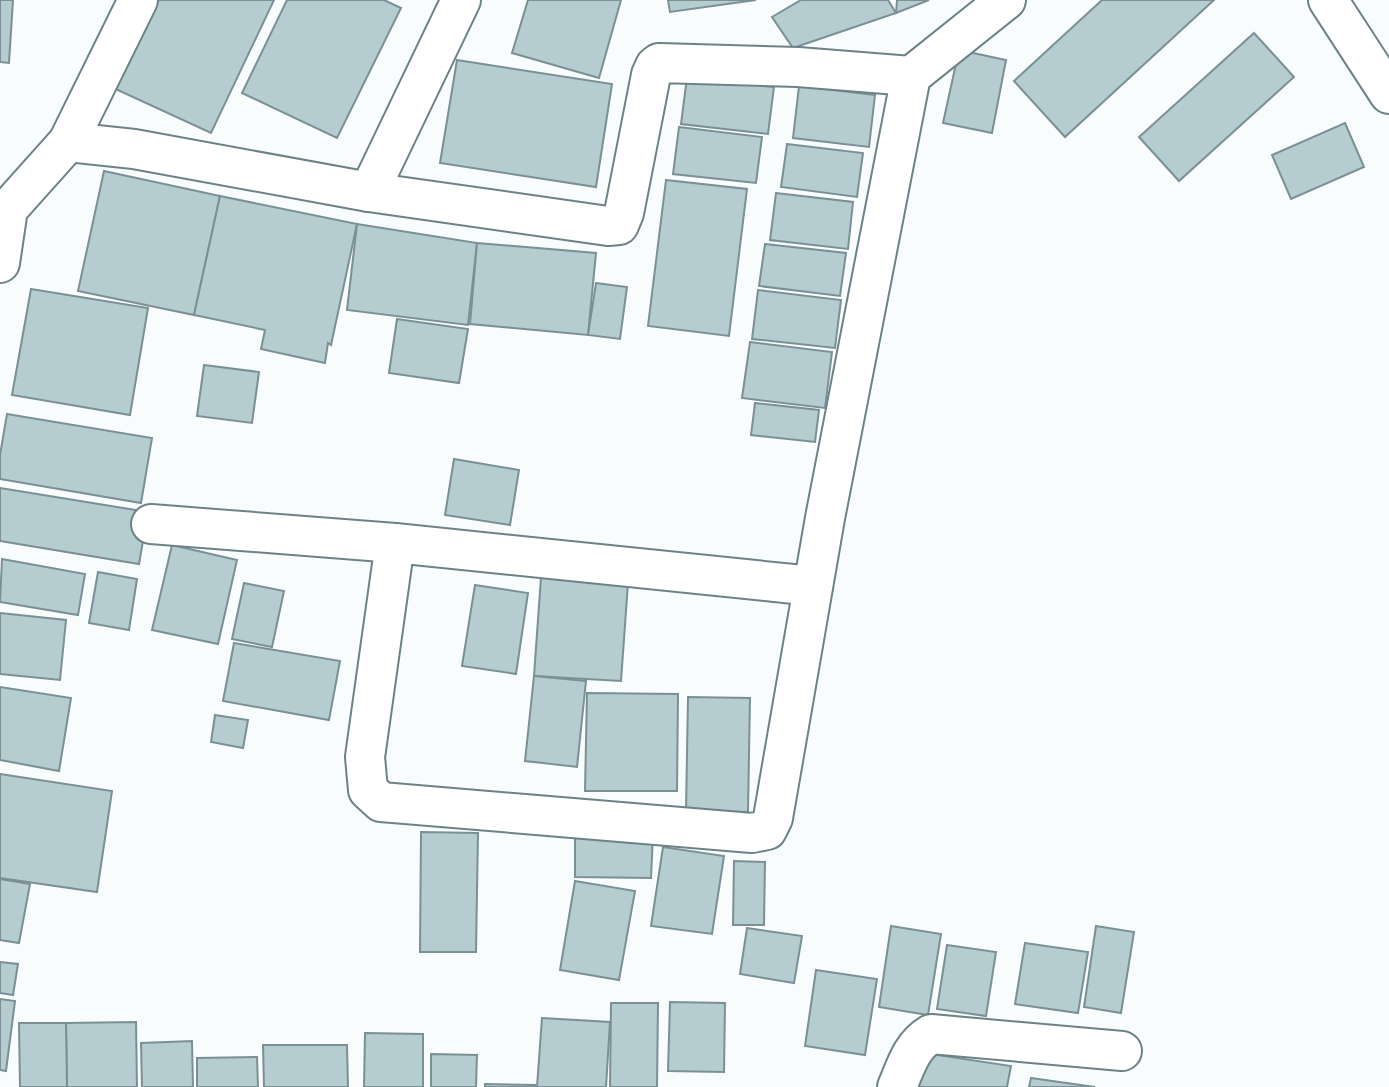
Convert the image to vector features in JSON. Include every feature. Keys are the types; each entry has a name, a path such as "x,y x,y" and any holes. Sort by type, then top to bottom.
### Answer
{"street":[{"path":"0,263 4,210 68,142 138,0"},
{"path":"369,192 461,0"},
{"path":"395,544 365,757 368,790 381,802 752,832 767,830 773,818 813,586 911,76 1006,0"},
{"path":"1328,0 1389,94"},
{"path":"68,142 134,149 369,192 608,226 619,225 624,213 651,75 654,66 659,63 798,67 911,76"},
{"path":"151,524 395,544 813,586"},
{"path":"897,1087 909,1056 919,1041 931,1034 1122,1051"}],"building":[{"path":"0,0 13,0 9,63 0,62"},
{"path":"149,0 274,0 211,133 109,86"},
{"path":"287,0 384,0 401,8 337,138 242,93"},
{"path":"528,0 621,0 599,78 512,53"},
{"path":"668,0 756,0 670,12"},
{"path":"801,0 888,0 896,13 793,48 772,17"},
{"path":"897,0 929,0 896,13"},
{"path":"1102,0 1214,0 1065,137 1014,81"},
{"path":"1254,33 1294,77 1179,181 1139,137"},
{"path":"959,50 1006,60 992,133 943,123"},
{"path":"457,60 612,84 596,187 440,163"},
{"path":"687,77 774,87 768,134 681,124"},
{"path":"799,86 875,95 869,147 793,138"},
{"path":"1345,123 1364,167 1291,199 1272,155"},
{"path":"679,127 762,137 756,183 673,174"},
{"path":"787,144 863,153 857,197 781,187"},
{"path":"104,171 220,196 194,315 78,291"},
{"path":"666,180 747,189 729,336 648,326"},
{"path":"776,193 853,202 848,249 770,240"},
{"path":"220,196 357,224 325,363 261,349 265,330 194,315"},
{"path":"357,224 477,243 468,325 347,310"},
{"path":"477,243 596,253 588,335 470,324"},
{"path":"765,244 846,253 840,296 759,286"},
{"path":"596,283 627,287 620,339 588,335"},
{"path":"31,289 148,308 130,415 12,395"},
{"path":"758,290 841,300 835,348 752,339"},
{"path":"397,319 468,329 459,383 389,373"},
{"path":"750,342 832,352 825,408 742,398"},
{"path":"204,365 259,372 252,423 197,416"},
{"path":"755,403 819,410 815,442 751,435"},
{"path":"7,414 152,438 141,503 0,479 0,455"},
{"path":"454,459 519,470 510,525 445,515"},
{"path":"0,488 148,512 139,564 0,541"},
{"path":"172,545 237,560 218,644 152,630"},
{"path":"2,559 85,574 78,615 0,602"},
{"path":"542,563 629,569 621,681 534,676"},
{"path":"98,572 137,579 129,630 89,623"},
{"path":"244,583 284,591 272,647 232,639"},
{"path":"475,585 528,593 516,674 462,666"},
{"path":"0,613 66,620 60,680 0,674"},
{"path":"234,643 340,661 329,720 223,701"},
{"path":"534,676 586,681 577,767 525,761"},
{"path":"0,687 71,698 59,771 0,760"},
{"path":"587,693 678,694 677,791 585,791"},
{"path":"688,697 750,698 748,812 686,811"},
{"path":"215,715 248,720 243,748 211,742"},
{"path":"0,774 112,791 97,892 0,878"},
{"path":"421,832 478,833 476,952 420,952"},
{"path":"575,833 653,834 651,878 575,877"},
{"path":"663,847 724,856 712,934 651,926"},
{"path":"734,861 765,862 764,925 733,925"},
{"path":"0,879 30,884 19,943 0,940"},
{"path":"575,881 635,891 619,980 560,970"},
{"path":"891,926 941,934 928,1015 879,1007"},
{"path":"1096,926 1134,932 1121,1013 1084,1007"},
{"path":"747,928 802,936 794,983 740,974"},
{"path":"1025,943 1088,952 1078,1013 1015,1004"},
{"path":"947,945 996,952 986,1016 937,1009"},
{"path":"0,962 18,964 13,995 0,993"},
{"path":"816,970 877,979 865,1055 805,1046"},
{"path":"0,999 15,1001 6,1071 0,1070"},
{"path":"670,1002 725,1003 724,1072 668,1071"},
{"path":"611,1003 658,1003 657,1087 610,1087"},
{"path":"542,1018 610,1022 606,1087 537,1087"},
{"path":"136,1022 137,1087 67,1087 66,1023"},
{"path":"19,1023 66,1023 67,1087 20,1087"},
{"path":"365,1033 423,1034 423,1087 364,1087"},
{"path":"192,1041 193,1087 142,1087 141,1043"},
{"path":"263,1045 347,1045 348,1087 264,1087"},
{"path":"918,1052 1011,1066 1007,1087 912,1087"},
{"path":"431,1054 477,1055 476,1087 431,1087"},
{"path":"257,1057 258,1087 197,1087 197,1058"},
{"path":"1031,1078 1095,1087 1029,1087"},
{"path":"485,1084 535,1085 535,1087 485,1087"}]}
